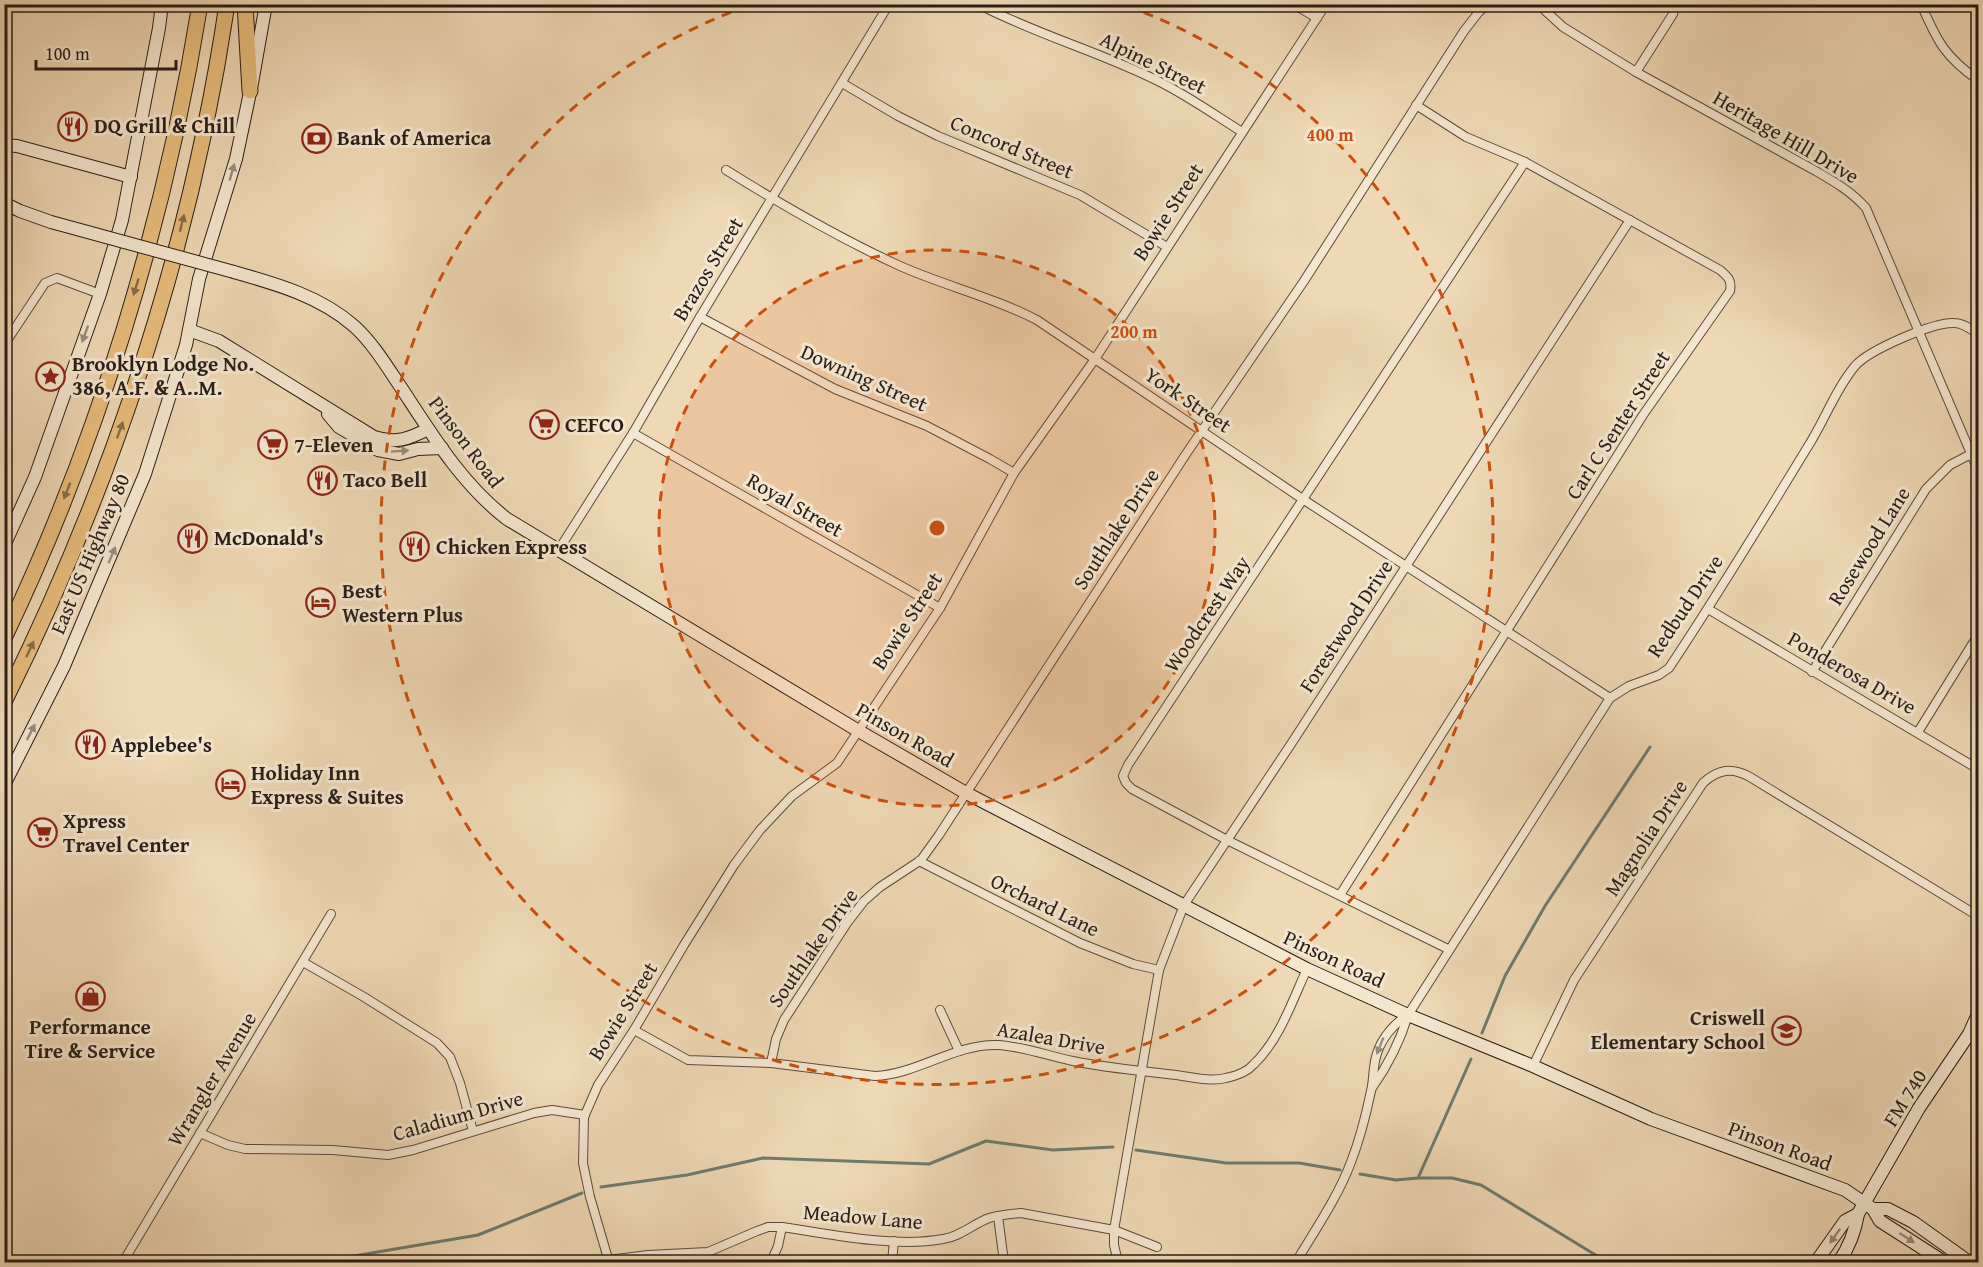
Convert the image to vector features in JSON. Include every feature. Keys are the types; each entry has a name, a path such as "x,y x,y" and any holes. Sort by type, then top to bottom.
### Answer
{"highway":[{"path":"4,638 58,513 118,345 164,183 200,4"},
{"path":"4,702 79,539 136,382 170,269 194,176 217,66 227,4"},
{"path":"245,4 250,91"}],"main road":[{"path":"4,546 35,477 100,294 122,220 162,4"},
{"name":"East US Highway 80","path":"4,785 64,666 144,476 189,330 199,279 236,159 266,4"},
{"path":"4,145 17,146 131,177"},
{"name":"Pinson Road","path":"4,203 51,222 234,272 302,294 323,305 353,325 384,363 428,429 466,480 488,504 520,528 857,730 966,793 1307,969 1408,1015 1533,1066 1659,1122 1845,1190 1866,1209"},
{"path":"189,330 219,341 365,433 381,439 401,441 428,429"},
{"path":"317,402 339,427 378,450 399,454 418,448 442,448"},
{"name":"FM 740","path":"1866,1209 1919,1108 1974,1035 1978,1014"},
{"path":"1839,1263 1866,1209"},
{"path":"1866,1209 1880,1221 1944,1263"},
{"path":"1816,1263 1845,1221 1866,1209 1888,1209 1913,1222 1969,1263"}],"street":[{"name":"Brazos Street","path":"558,551 633,433 771,198 889,4"},
{"name":"Alpine Street","path":"978,4 1009,20 1076,45 1160,82 1242,132"},
{"path":"1293,4 1317,18"},
{"name":"Bowie Street","path":"608,1262 590,1197 582,1139 585,1115 598,1086 741,856 776,812 792,796 837,763 940,608 1014,473 1095,359 1326,4"},
{"name":"Southlake Drive","path":"771,1063 776,1040 784,1020 847,923 864,901 880,887 919,861 966,793 1202,431 1304,281 1464,31 1487,4"},
{"name":"Heritage Hill Drive","path":"1538,4 1563,27 1636,72 1814,170 1857,198 1866,208 1978,470"},
{"path":"1636,72 1673,14 1676,4"},
{"path":"1921,4 1943,50 1954,63 1978,80"},
{"name":"Concord Street","path":"842,82 898,116 938,136 1080,195 1167,247"},
{"name":"Carl C Senter Street","path":"1340,895 1643,415 1730,291 1731,283 1720,270 1525,162 1466,137 1416,105"},
{"name":"Woodcrest Way","path":"1448,949 1227,840 1132,789 1126,783 1124,776 1128,765 1525,162"},
{"name":"York Street","path":"726,170 828,230 898,265 944,285 1018,310 1037,320 1304,500 1407,564 1610,698"},
{"name":"Forestwood Drive","path":"1118,1263 1114,1245 1114,1230 1140,1071 1159,970 1184,905 1630,220"},
{"path":"4,345 45,284 57,278 100,294"},
{"name":"Downing Street","path":"700,317 835,389 927,426 1014,473"},
{"name":"Redbud Drive","path":"1372,1088 1386,1068 1401,1039 1408,1015 1448,949 1610,698 1629,686 1659,675 1669,668 1708,609 1856,366 1867,355 1920,331 1954,323 1964,325 1978,334"},
{"name":"Royal Street","path":"633,433 940,608"},
{"name":"Rosewood Lane","path":"1812,672 1926,489 1950,465 1971,454"},
{"name":"Ponderosa Drive","path":"1708,609 1978,769"},
{"path":"1918,732 1978,635"},
{"name":"Magnolia Drive","path":"1533,1066 1574,980 1703,783 1714,774 1726,770 1738,770 1978,916"},
{"name":"Orchard Lane","path":"919,861 1080,943 1133,964 1159,970"},
{"name":"Wrangler Avenue","path":"123,1263 332,914"},
{"path":"303,962 373,1002 437,1043 450,1057 460,1083 473,1131"},
{"name":"Azalea Drive","path":"634,1030 688,1060 771,1063 875,1076 909,1071 980,1045 1001,1046 1140,1071 1213,1079 1226,1078 1253,1066 1272,1044 1307,969"},
{"path":"940,1010 959,1051"},
{"name":"Redbud Drive","path":"1296,1263 1322,1220 1351,1164 1372,1088 1374,1065 1383,1039 1395,1024 1408,1015"},
{"path":"1974,1035 1978,1045"},
{"name":"Caladium Drive","path":"200,1133 228,1145 245,1149 333,1150 388,1155 413,1150 534,1113 552,1110 585,1115"},
{"name":"Meadow Lane","path":"608,1262 648,1255 708,1252 768,1227 894,1241 946,1239 998,1216 1021,1214 1114,1230 1157,1247"},
{"path":"998,1216 1004,1263"},
{"path":"771,1263 782,1227"},
{"path":"892,1263 894,1241"}],"waterway":[{"path":"1482,1033 1505,976 1545,906 1650,747"},
{"path":"1418,1178 1471,1059"},
{"path":"601,1187 687,1175 763,1158 929,1164 986,1141 1053,1150 1113,1147"},
{"path":"1136,1150 1226,1163 1299,1163 1340,1170"},
{"path":"1360,1174 1396,1180 1452,1178 1481,1185 1607,1262"},
{"path":"326,1262 478,1235 582,1193"}],"place":[{"name":"DQ Grill & Chill","path":"73,126"},
{"name":"Bank of America","path":"316,138"},
{"name":"Brooklyn Lodge No. 386, A.F. & A..M.","path":"51,376"},
{"name":"CEFCO","path":"544,425"},
{"name":"7-Eleven","path":"273,445"},
{"name":"Taco Bell","path":"322,480"},
{"name":"McDonald's","path":"193,538"},
{"name":"Chicken Express","path":"415,547"},
{"name":"Best Western Plus","path":"321,603"},
{"name":"Applebee's","path":"90,745"},
{"name":"Holiday Inn Express & Suites","path":"230,785"},
{"name":"Xpress Travel Center","path":"42,833"},
{"name":"Performance Tire & Service","path":"90,996"},
{"name":"Criswell Elementary School","path":"1786,1030"}]}
